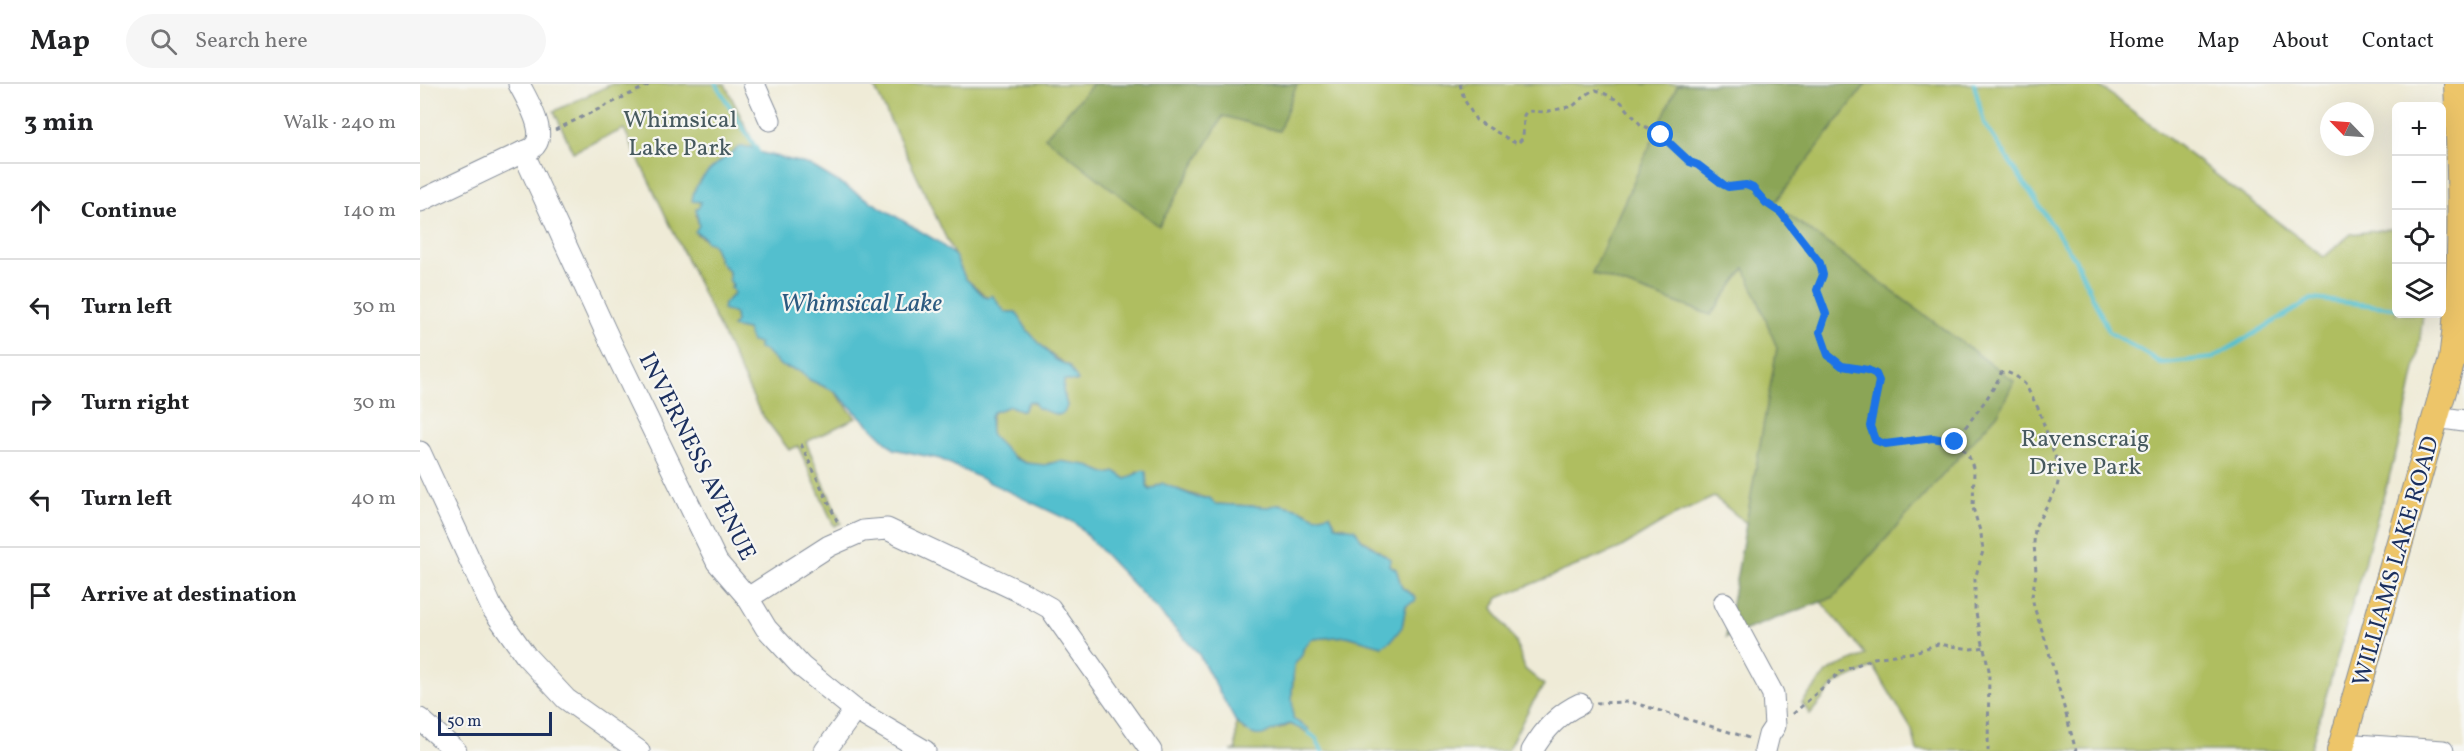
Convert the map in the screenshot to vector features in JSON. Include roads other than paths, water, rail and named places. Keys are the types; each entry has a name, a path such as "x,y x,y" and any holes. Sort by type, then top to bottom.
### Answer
{"main road":[{"name":"WILLIAMS LAKE ROAD","path":"2341,748 2452,360 2460,306 2461,218 2457,84"}],"street":[{"path":"420,201 523,152 532,150 540,138 534,116 519,84"},
{"path":"754,84 770,120"},
{"name":"INVERNESS AVENUE","path":"523,152 717,562 747,598 765,628 802,667 855,710 925,751"},
{"path":"2436,417 2464,421"},
{"path":"420,452 492,608 526,656 566,699 639,751"},
{"path":"747,598 845,538 863,531 887,529 1023,592 1050,608 1151,751"},
{"path":"1725,603 1773,694 1769,737"},
{"path":"1532,751 1550,725 1562,714 1580,704"},
{"path":"825,751 855,710"},
{"path":"420,719 456,751"},
{"path":"2341,748 2443,751"}],"water":[{"name":"Whimsical Lake","path":"739,147 751,147 758,152 810,165 937,241 955,256 965,278 984,296 988,298 992,295 1005,312 1016,312 1028,331 1054,359 1069,366 1078,381 1064,380 1063,391 1067,406 1064,413 1058,415 1037,408 1034,402 1029,401 1023,411 1010,406 993,412 990,417 991,435 1014,458 1026,463 1045,465 1059,461 1086,465 1107,474 1116,472 1126,479 1143,470 1146,472 1147,487 1150,490 1162,483 1198,498 1210,498 1215,504 1268,507 1279,504 1299,509 1316,517 1330,514 1336,526 1355,529 1361,539 1390,559 1389,565 1396,569 1402,588 1416,597 1415,601 1406,605 1402,627 1391,641 1382,646 1347,636 1312,639 1294,665 1292,692 1293,719 1309,729 1309,733 1290,724 1262,735 1251,734 1244,729 1236,722 1198,653 1075,523 940,459 894,449 834,391 810,380 799,371 781,366 766,351 759,349 759,343 752,342 747,330 732,327 736,322 735,314 723,309 724,304 734,293 730,288 733,285 729,280 729,271 720,262 713,244 706,242 704,237 695,232 699,225 696,209 701,202 692,201 697,185 703,177"}],"waterway":[{"path":"716,84 758,152"},
{"path":"1974,84 1984,123 2076,261 2109,332 2161,363 2213,358 2312,299 2392,308"},
{"path":"1309,733 1316,739 1322,751"}],"park label":[{"name":"Whimsical Lake Park","path":"680,133"},
{"name":"Ravenscraig Drive Park","path":"2085,452"}]}
